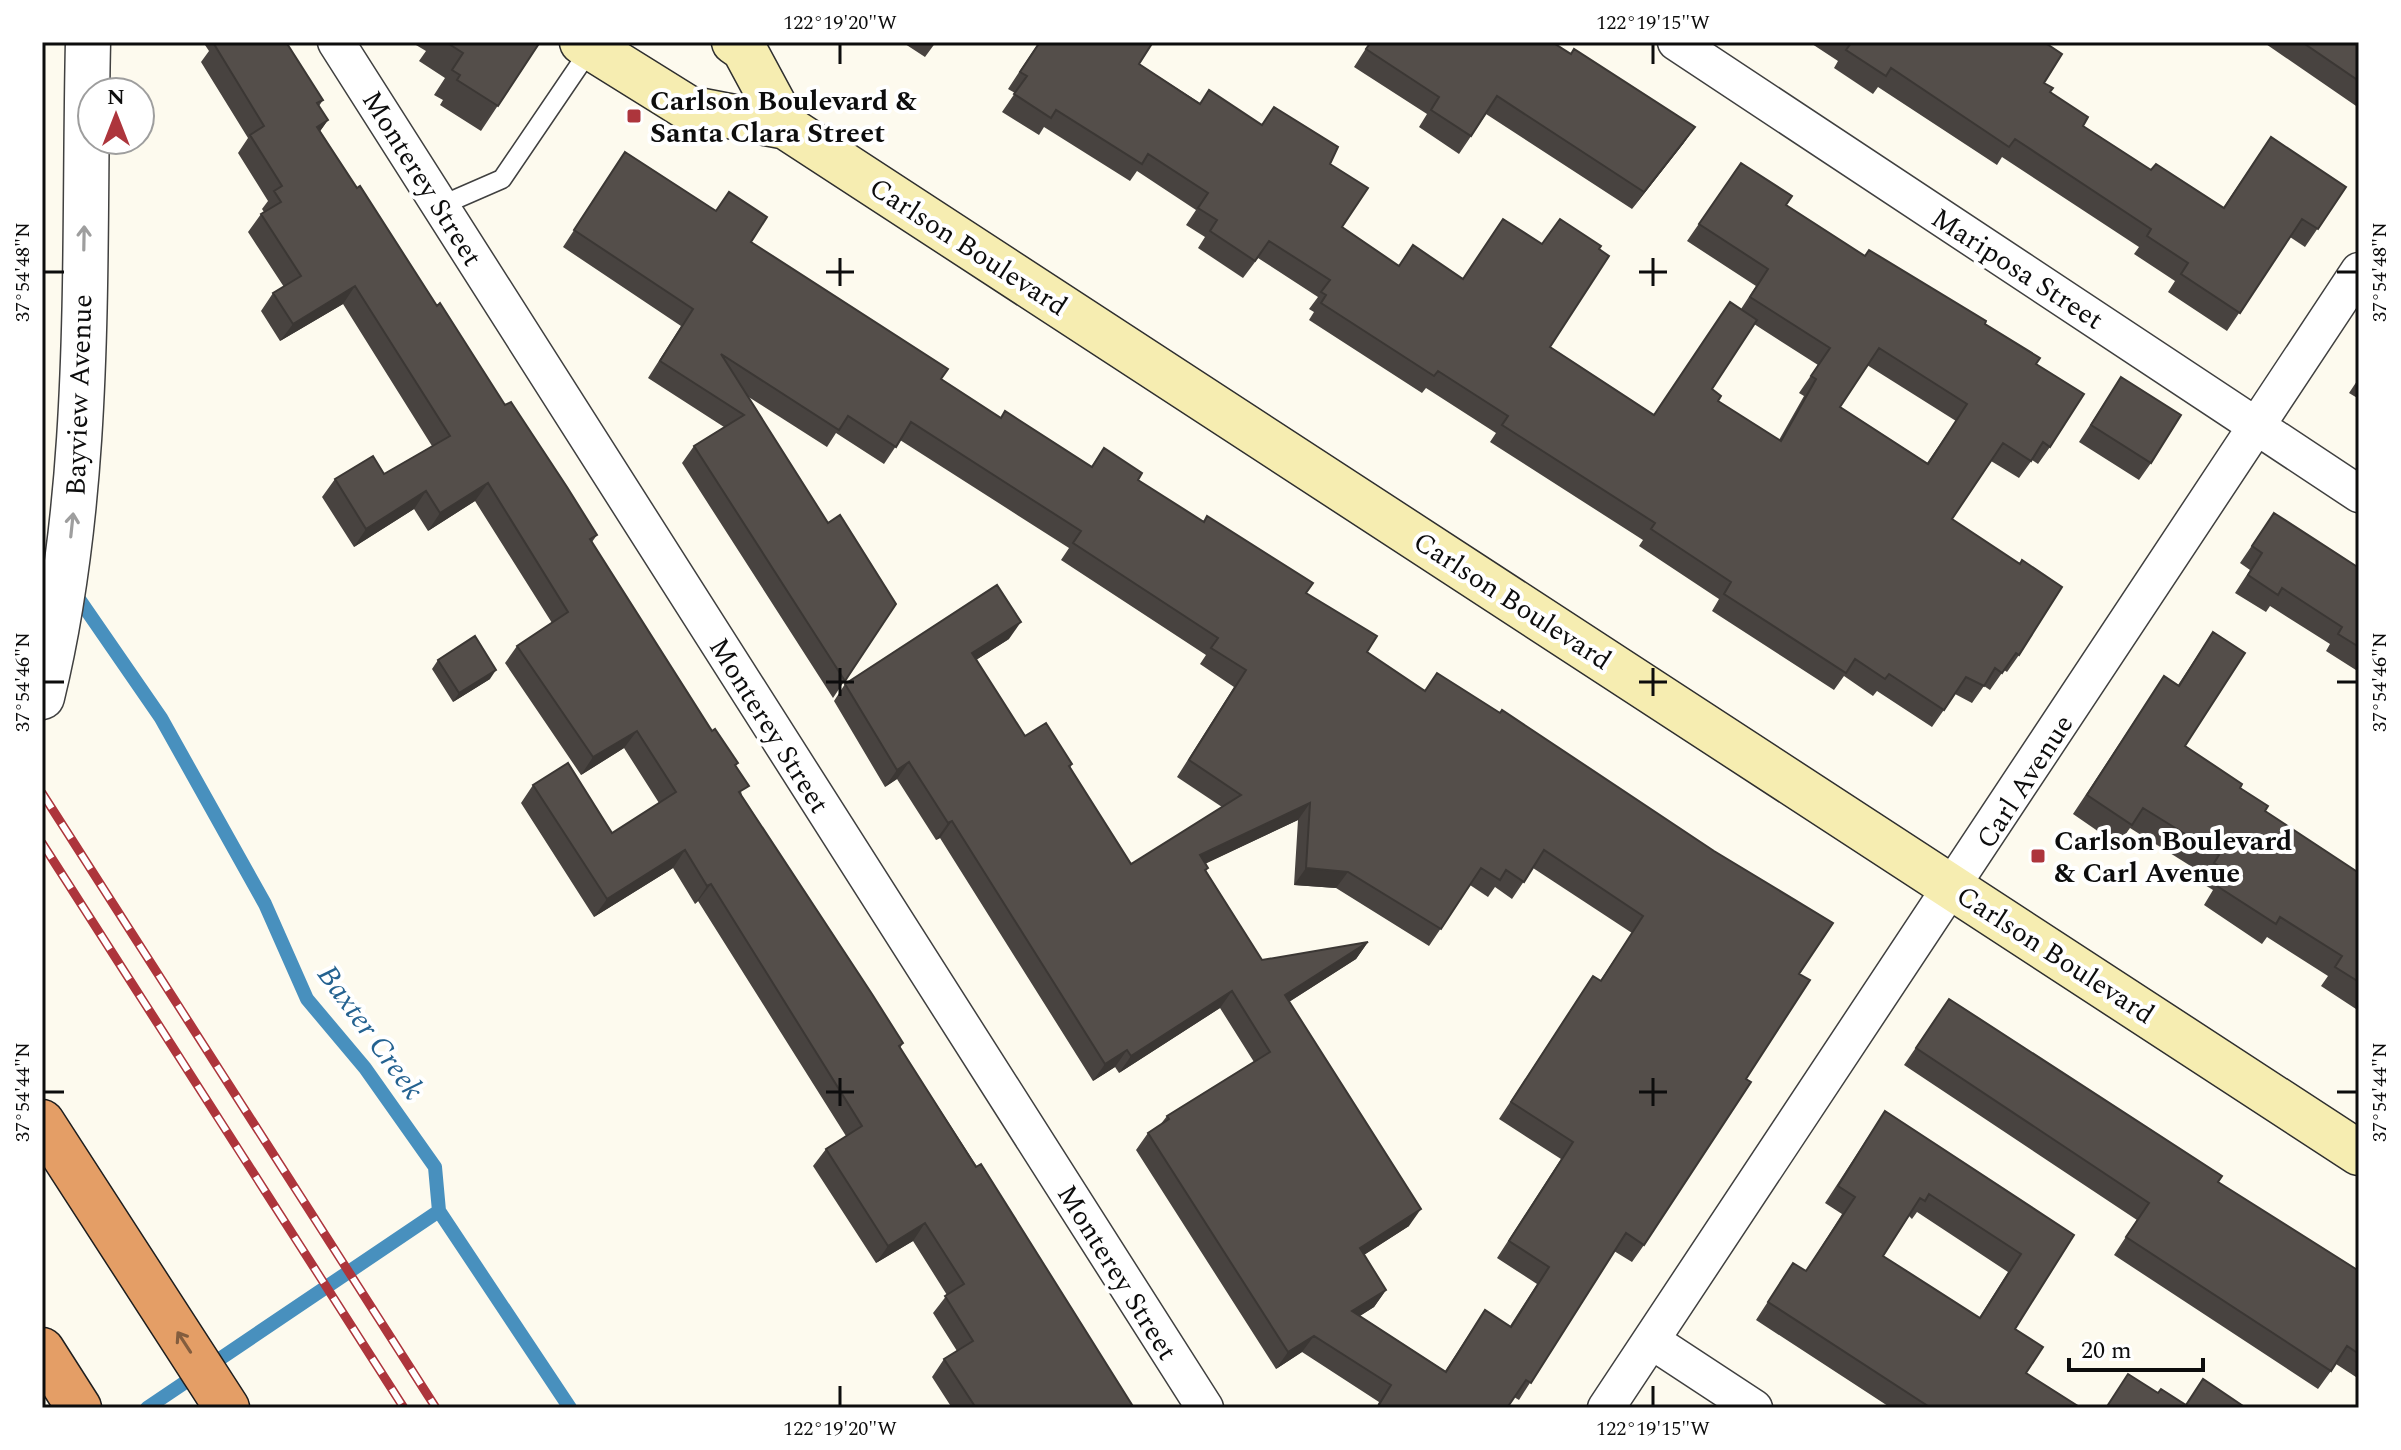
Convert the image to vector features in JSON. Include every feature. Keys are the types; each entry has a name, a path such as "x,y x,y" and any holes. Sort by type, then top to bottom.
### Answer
{"highway":[{"path":"42,1122 227,1408"},
{"path":"42,1350 79,1408"}],"main road":[{"name":"Carlson Boulevard","path":"734,42 744,49 786,127"},
{"name":"Carlson Boulevard","path":"586,45 688,108 786,127 2359,1153"}],"street":[{"name":"Bayview Avenue","path":"42,697 62,602 78,464 88,42"},
{"name":"Monterey Street","path":"336,42 1205,1408"},
{"name":"Mariposa Street","path":"1676,42 2359,494"},
{"name":"Carl Avenue","path":"1606,1408 1954,887 2359,271"},
{"path":"1652,1341 1754,1408"}],"lane":[{"path":"440,206 502,179 586,45"}],"building":[{"path":"286,42 323,100 317,103 328,120 317,127 357,188 360,186 437,306 440,303 505,405 511,402 567,487 597,535 590,539 712,731 715,729 738,763 735,765 749,786 739,792 872,994 903,1043 899,1046 976,1167 981,1164 1134,1408 976,1408 944,1359 973,1341 945,1296 964,1284 925,1223 888,1246 826,1149 862,1126 711,884 707,886 685,850 607,899 533,785 568,763 612,833 676,792 637,731 593,757 517,646 568,612 488,483 440,513 426,491 366,529 335,479 373,456 384,474 450,436 355,286 293,324 273,293 301,276 261,214 281,202 274,191 282,186 250,135 264,126 214,44"},
{"path":"446,42 540,42 498,106 457,80 460,75 452,70 463,53"},
{"path":"1040,42 1153,42 1139,64 1200,104 1209,90 1262,125 1274,107 1338,147 1330,164 1368,188 1342,227 1399,266 1413,245 1463,279 1503,219 1542,244 1560,219 1601,246 1599,249 1609,256 1550,347 1654,415 1730,302 1757,320 1712,389 1721,396 1718,401 1781,441 1816,379 1811,376 1830,348 1750,297 1768,269 1699,224 1741,163 1792,196 1786,205 1865,256 1869,250 1986,321 1985,324 2040,358 2036,364 2084,394 2050,447 2043,442 2031,461 2003,443 1952,519 2020,564 2022,560 2062,587 2019,655 2016,653 2002,673 1995,668 1984,686 1966,677 1944,710 1889,674 1885,679 1855,659 1846,673 1724,594 1731,582 1651,529 1655,523 1502,425 1508,416 1438,371 1434,376 1321,303 1326,295 1321,292 1330,280 1269,241 1255,261 1210,231 1217,220 1198,208 1208,193 1148,154 1142,164 1056,110 1051,118 1014,94 1027,76 1020,72","holes":["1879,348 1967,404 1928,464 1840,407"]},
{"path":"1371,42 1552,42 1571,54 1574,49 1695,127 1644,192 1497,96 1471,136 1431,110 1439,97 1366,49"},
{"path":"1849,42 2044,42 2062,54 2044,83 2053,88 2050,92 2088,117 2083,126 2151,170 2156,164 2224,208 2271,137 2346,187 2318,229 2302,219 2240,313 2181,274 2188,263 2147,236 2151,229 2015,139 2009,147 1891,68 1886,76 1846,50"},
{"path":"2302,42 2359,42 2359,81"},
{"path":"625,152 716,211 729,192 767,217 751,242 948,369 941,379 1001,418 1005,411 1092,467 1104,448 1142,473 1138,480 1204,522 1207,516 1313,583 1306,593 1377,636 1367,652 1425,691 1437,673 1500,713 1502,710 1714,851 1833,923 1799,974 1810,980 1746,1079 1751,1082 1644,1245 1626,1233 1531,1383 1526,1380 1507,1408 1377,1408 1391,1385 1314,1336 1288,1352 1148,1133 1169,1119 1167,1116 1270,1052 1232,991 1131,1056 1127,1050 1105,1064 952,821 948,823 909,762 897,770 845,684 997,585 1021,622 972,653 1025,736 1046,723 1072,764 1069,766 1131,864 1241,795 1189,760 1246,670 1211,648 1218,638 1073,543 1081,531 911,422 896,447 848,416 839,430 721,354 828,523 840,515 896,604 845,681 694,446 744,415 660,361 693,309 574,230","holes":["1310,803 1306,868 1348,872 1441,929 1481,868 1500,880 1506,870 1524,882 1544,850 1643,916 1601,981 1593,976 1511,1102 1573,1142 1509,1241 1549,1267 1511,1327 1485,1310 1446,1372 1352,1311 1386,1290 1360,1248 1421,1209 1285,995 1368,942 1262,960 1205,870 1208,868 1200,855"]},
{"path":"2121,377 2181,415 2151,463 2091,425"},
{"path":"2274,513 2359,568 2359,647 2338,634 2342,627 2282,588 2278,595 2248,575 2262,553 2252,546"},
{"path":"2213,632 2245,653 2185,746 2242,784 2240,788 2268,806 2265,811 2359,873 2359,982 2335,967 2342,956 2280,917 2276,924 2217,886 2227,871 2214,863 2219,855 2143,808 2132,825 2087,795 2164,676 2179,686"},
{"path":"475,636 496,670 459,693 438,660"},
{"path":"1949,999 2222,1176 2218,1182 2359,1271 2359,1354 2347,1346 2331,1371 2126,1237 2149,1203 1916,1048"},
{"path":"1885,1111 2074,1235 2015,1329 2043,1347 2026,1373 2081,1408 1931,1408 1768,1302 1793,1263 1806,1271 1855,1197 1838,1186","holes":["1929,1194 2021,1254 1980,1318 1883,1256 1920,1198 1925,1201"]},
{"path":"2128,1374 2158,1393 2161,1389 2186,1405 2203,1379 2246,1408 2106,1408"}],"waterway":[{"name":"Baxter Creek","path":"72,589 161,718 265,904 307,999 365,1068 435,1167 439,1211 147,1408"},
{"path":"439,1211 570,1408"}],"railway":[{"path":"42,793 436,1408"},
{"path":"42,843 404,1408"}],"place":[{"name":"Carlson Boulevard & Santa Clara Street","path":"634,116"},
{"name":"Carlson Boulevard & Carl Avenue","path":"2038,856"}]}
